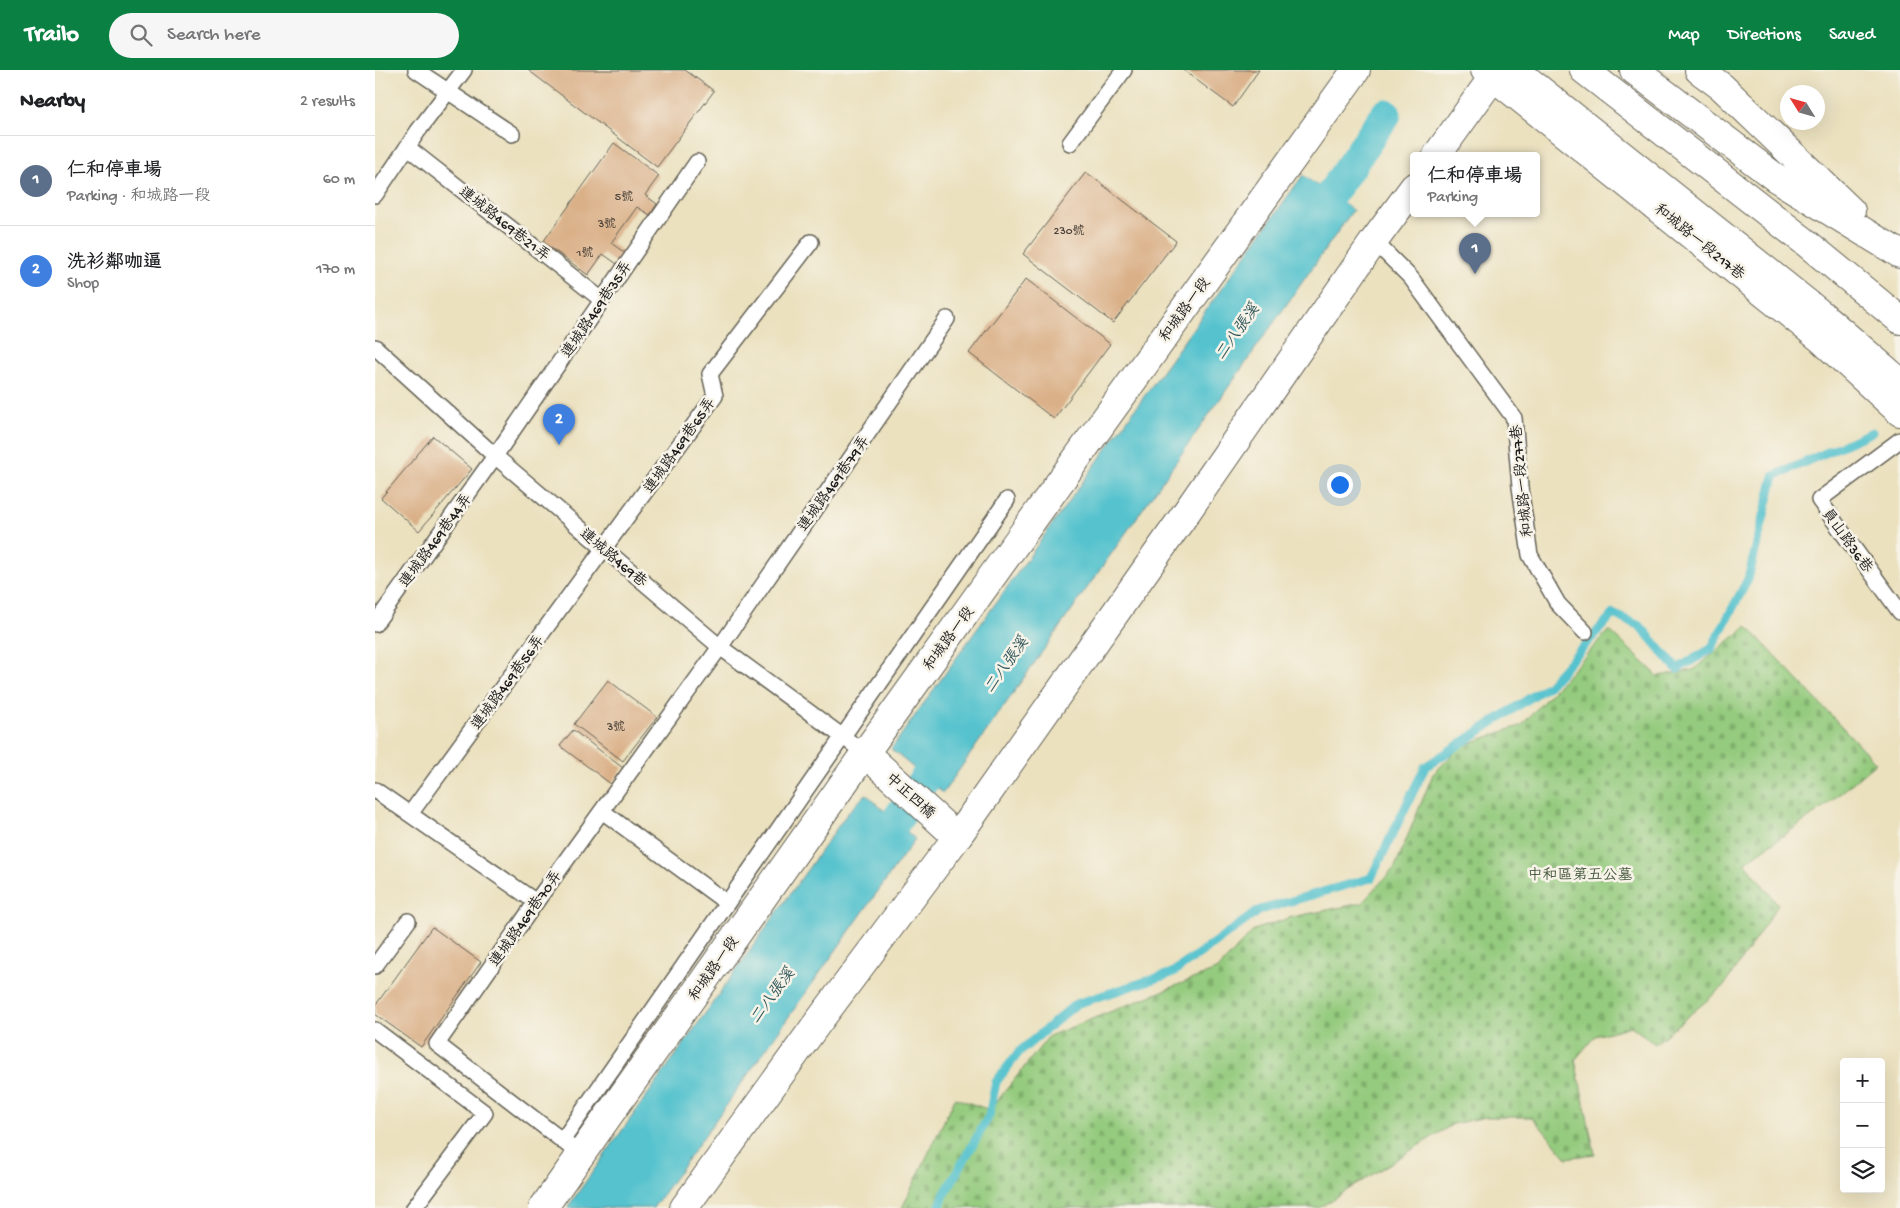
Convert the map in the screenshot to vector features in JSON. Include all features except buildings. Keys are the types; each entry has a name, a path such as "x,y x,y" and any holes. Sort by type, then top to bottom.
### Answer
{"main road":[{"name":"和城路一段","path":"543,1208 571,1148 865,753 1356,70"},
{"path":"1584,70 1803,241 1900,320"},
{"path":"1634,70 1776,178 1895,251"},
{"path":"1699,70 1721,87 1895,251"},
{"path":"1439,152 1498,72 1815,309 1900,382"},
{"name":"和城路一段217巷","path":"1498,72 1820,338 1900,412"},
{"path":"685,1208 817,1025 957,837 1181,520 1374,241 1410,192"},
{"name":"中正四橋","path":"865,753 957,837"}],"lane":[{"path":"416,70 512,134"},
{"path":"375,195 407,147 464,70"},
{"path":"1070,143 1124,70"},
{"name":"連城路469巷21弄","path":"407,147 602,300"},
{"name":"連城路469巷35弄","path":"495,456 697,162"},
{"name":"和城路一段277巷","path":"1374,241 1411,278 1514,418 1520,487 1530,555 1558,604 1585,632"},
{"name":"連城路469巷65弄","path":"605,549 715,396 711,374 811,242"},
{"name":"連城路469巷79弄","path":"719,647 947,319"},
{"name":"連城路469巷","path":"375,347 495,456 719,647 865,753"},
{"name":"員山路36巷","path":"1900,440 1819,500 1900,612"},
{"name":"連城路469巷44弄","path":"375,624 495,456"},
{"path":"571,1148 727,903 1007,500"},
{"name":"連城路469巷56弄","path":"409,814 605,549"},
{"name":"連城路469巷70弄","path":"571,1148 437,1044 536,902 719,647"},
{"path":"375,790 536,902"},
{"path":"601,811 727,903"},
{"path":"375,966 408,921"},
{"path":"375,1030 485,1113 414,1208"}],"green space":[{"name":"中和區第五公墓","path":"1747,626 1876,763 1822,809 1745,862 1778,905 1724,986 1655,1044 1631,1026 1595,1036 1575,1060 1595,1154 1567,1158 1532,1117 1486,1117 1453,1124 1319,1208 902,1208 955,1098 990,1110 1049,1036 1218,969 1254,930 1292,917 1362,903 1395,867 1433,774 1461,746 1522,725 1609,630 1658,676 1693,670"}],"water":[{"path":"1303,175 1353,210 943,793 891,749"},
{"path":"866,794 915,839 653,1208 567,1208 849,811"}],"pier":[{"path":"1305,173 1354,208 1353,210 1303,175"}],"waterway":[{"name":"二八張溪","path":"1307,229 1386,114"},
{"path":"939,1208 944,1195 989,1116 996,1082 1019,1052 1076,1004 1172,973 1260,910 1371,878 1425,767 1548,686 1613,614 1640,626 1677,669 1711,649 1748,579 1774,476 1872,432"},
{"name":"二八張溪","path":"871,857 949,744"}],"place":[{"name":"仁和停車場","path":"1475,274"},
{"name":"洗衫鄰咖逼","path":"559,445"}]}
